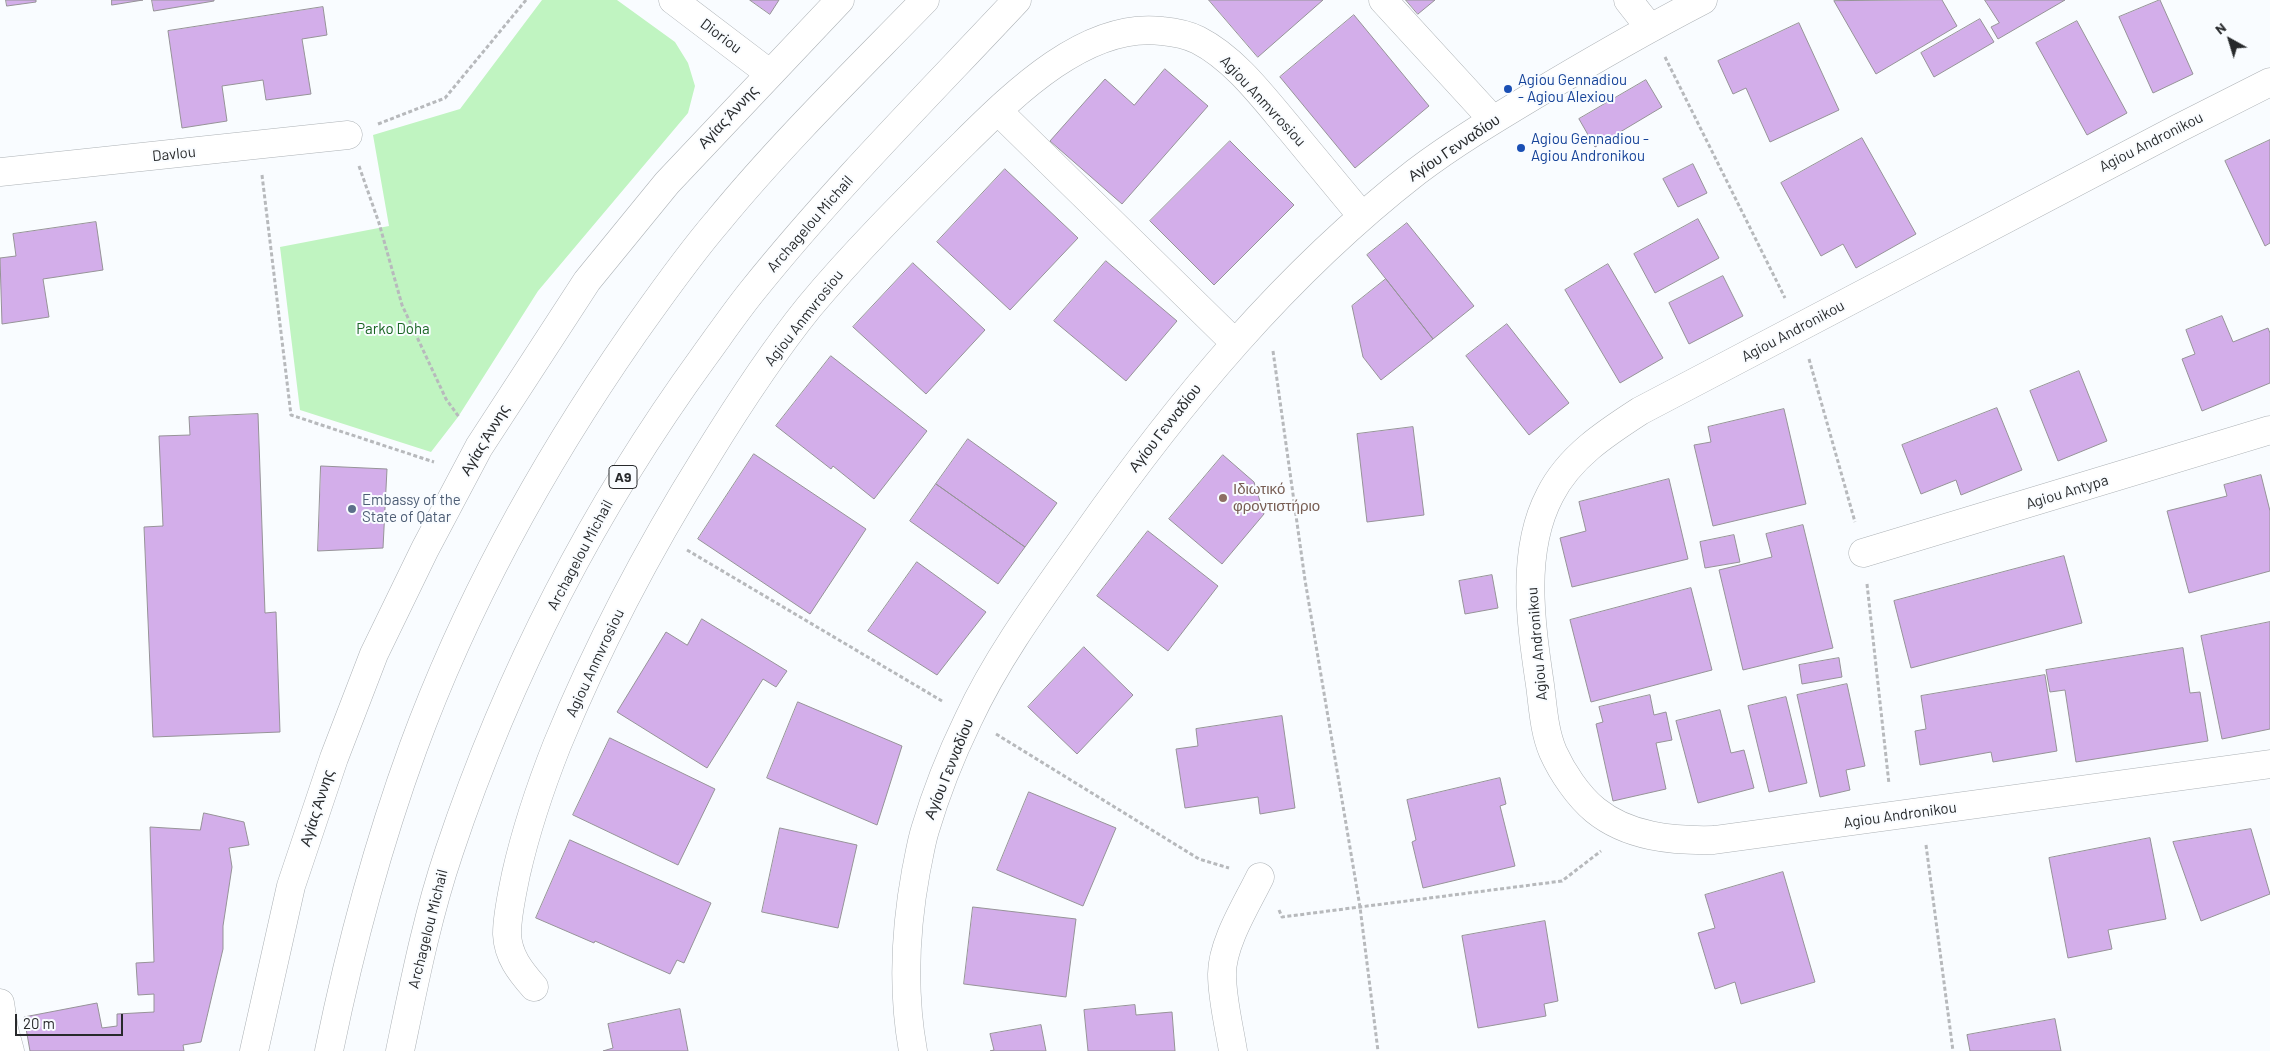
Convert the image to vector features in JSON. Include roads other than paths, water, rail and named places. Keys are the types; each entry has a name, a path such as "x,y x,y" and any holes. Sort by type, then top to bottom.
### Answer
{"main road":[{"name":"Dioriou","path":"673,0 769,73"},
{"name":"Αγίας Άννης","path":"254,1051 291,886 334,758 374,654 425,549 479,447 587,281 668,183 769,73 840,0"},
{"path":"329,1051 356,930 413,747 448,661 524,506 569,430 617,358 672,278 706,235 771,160 925,0"},
{"name":"Archagelou Michail","path":"400,1051 420,953 448,854 482,759 516,679 603,510 646,440 750,293 810,222 1017,0"},
{"path":"1383,0 1493,120"},
{"path":"1628,0 1650,28"},
{"name":"Αγίου Γενναδίου","path":"913,1051 907,1017 904,964 912,895 924,833 969,717 1007,650 1117,490 1234,342 1362,216 1417,172 1468,135 1695,2"},
{"name":"Agiou Anmvrosiou","path":"534,987 517,966 511,953 507,934 511,898 524,841 538,793 574,704 629,590 740,403 808,309 865,243 998,111 1044,73 1087,45 1128,30 1162,31 1195,38 1226,58 1270,106 1362,216"},
{"name":"Agiou Andronikou","path":"2270,82 1640,411 1604,434 1572,463 1550,494 1532,550 1531,590 1534,640 1547,735 1553,753 1580,794 1595,810 1630,830 1656,837 1686,841 1714,840 2270,764"},
{"path":"998,111 1234,342"},
{"name":"Davlou","path":"0,172 348,135"},
{"name":"Agiou Antypa","path":"1864,553 2270,430"},
{"path":"1233,1051 1222,974 1224,960 1228,944 1260,876"},
{"path":"0,1003 10,1051"}],"place":[{"name":"Agiou Gennadiou - Agiou Alexiou","path":"1508,89"},
{"name":"Agiou Gennadiou - Agiou Andronikou","path":"1521,148"},
{"name":"Ιδιωτικό φροντιστήριο","path":"1223,498"},
{"name":"Embassy of the State of Qatar","path":"352,509"}],"park label":[{"name":"Parko Doha","path":"393,329"}]}
